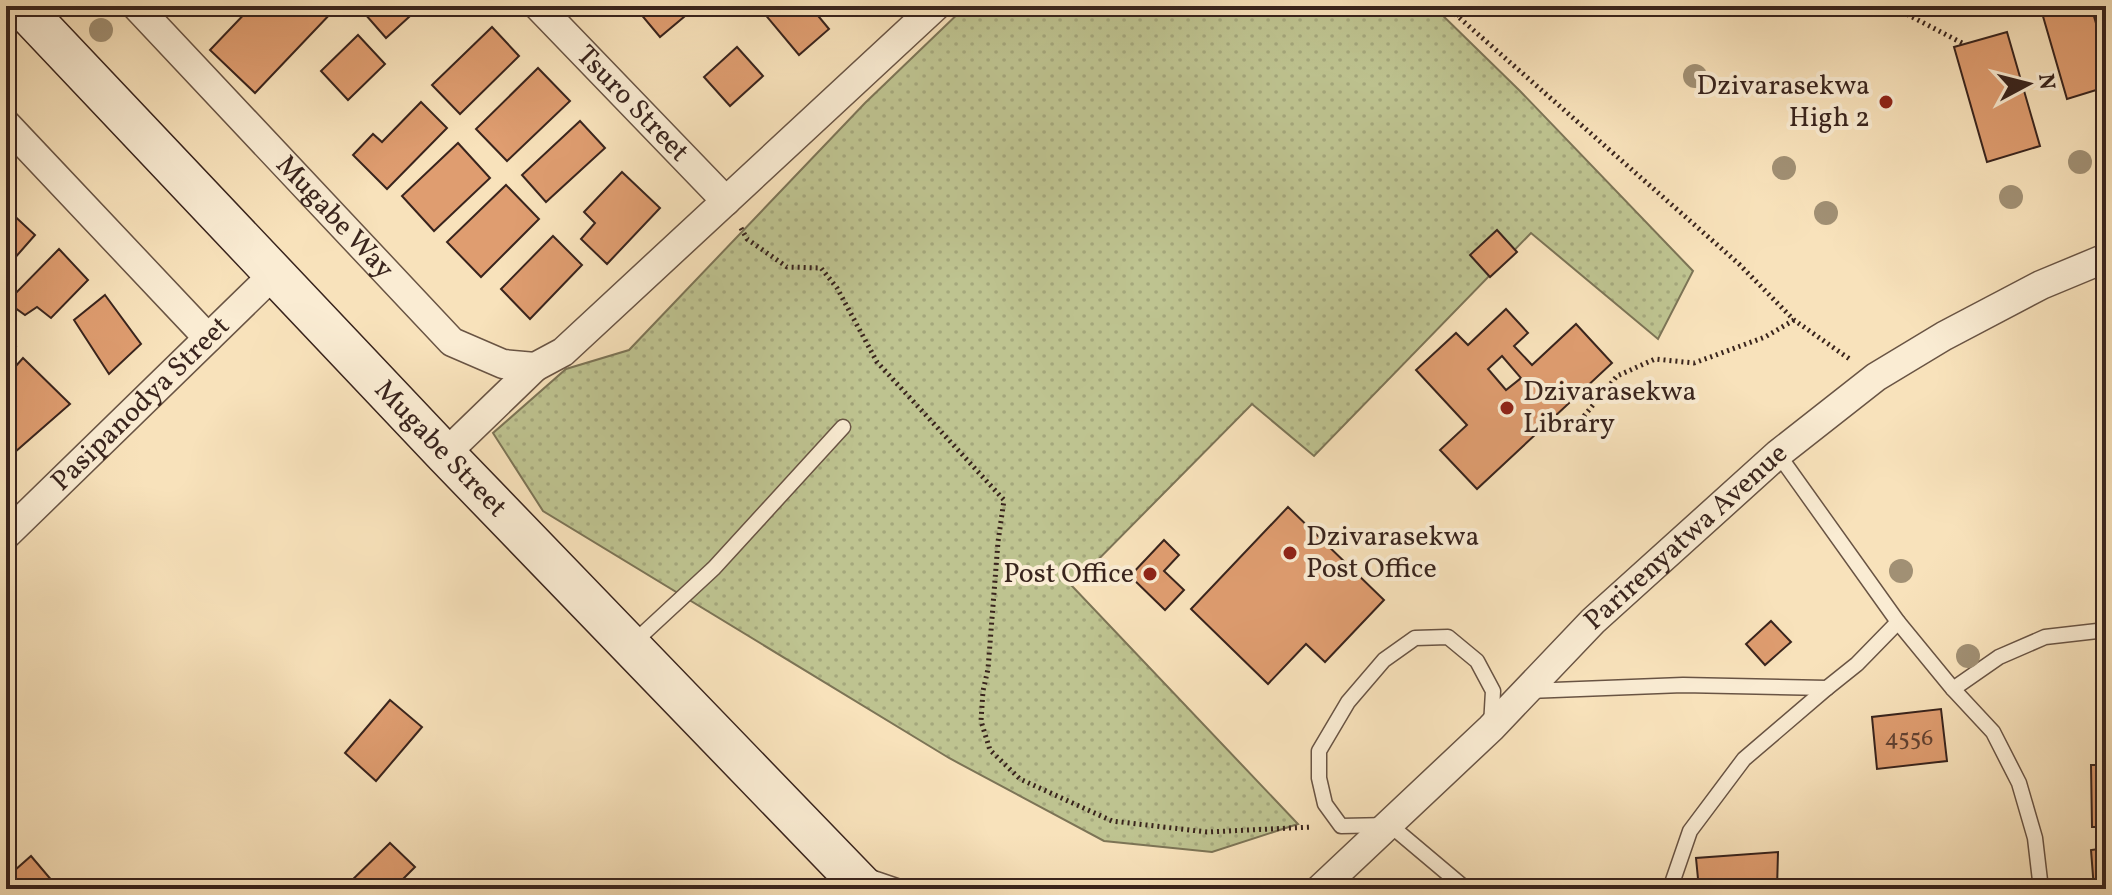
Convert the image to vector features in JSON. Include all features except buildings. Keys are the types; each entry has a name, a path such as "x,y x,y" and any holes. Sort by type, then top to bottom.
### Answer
{"street":[{"name":"Mugabe Street","path":"21,6 445,454 632,644 855,879"},
{"name":"Mugabe Way","path":"136,6 452,342 503,364 535,367"},
{"path":"445,454 535,367 563,352 936,6"},
{"name":"Tsuro Street","path":"544,8 726,201"},
{"path":"6,124 208,338"},
{"name":"Parirenyatwa Avenue","path":"1320,889 1491,728 1593,621 1778,454 1876,377 1944,336 2041,285 2106,258"},
{"name":"Pasipanodya Street","path":"6,535 275,273"}],"lane":[{"path":"632,644 714,568 843,427"},
{"path":"1778,454 1898,622 1993,732 2019,783 2035,838 2041,889"},
{"path":"1670,889 1690,831 1744,759 1857,664 1898,622"},
{"path":"1953,689 1999,657 2045,637 2106,630"},
{"path":"1466,889 1390,825 1341,826 1325,804 1319,778 1319,751 1348,702 1384,660 1415,638 1448,637 1477,661 1493,691 1491,728"},
{"path":"1528,691 1683,685 1827,688"},
{"path":"855,879 906,889"}],"path":[{"path":"1446,6 1739,264 1794,320 1876,377"},
{"path":"1456,16 1466,6"},
{"path":"1891,6 1964,44"},
{"path":"726,201 747,239 787,267 821,268 837,288 877,362 1004,500 981,721 990,750 1020,779 1112,821 1207,832 1341,826"},
{"path":"1584,416 1617,376 1655,359 1694,363 1765,337 1794,320"}],"green space":[{"path":"966,6 1433,6 1520,91 1693,271 1658,339 1531,233 1314,456 1252,404 1072,586 1298,824 1212,852 1104,841 949,758 543,511 493,433 566,369 629,350 865,103"}],"place":[{"name":"Dzivarasekwa High 2","path":"1886,102"},
{"name":"Dzivarasekwa Library","path":"1507,408"},
{"name":"Dzivarasekwa Post Office","path":"1290,553"},
{"name":"Post Office","path":"1150,574"}]}
